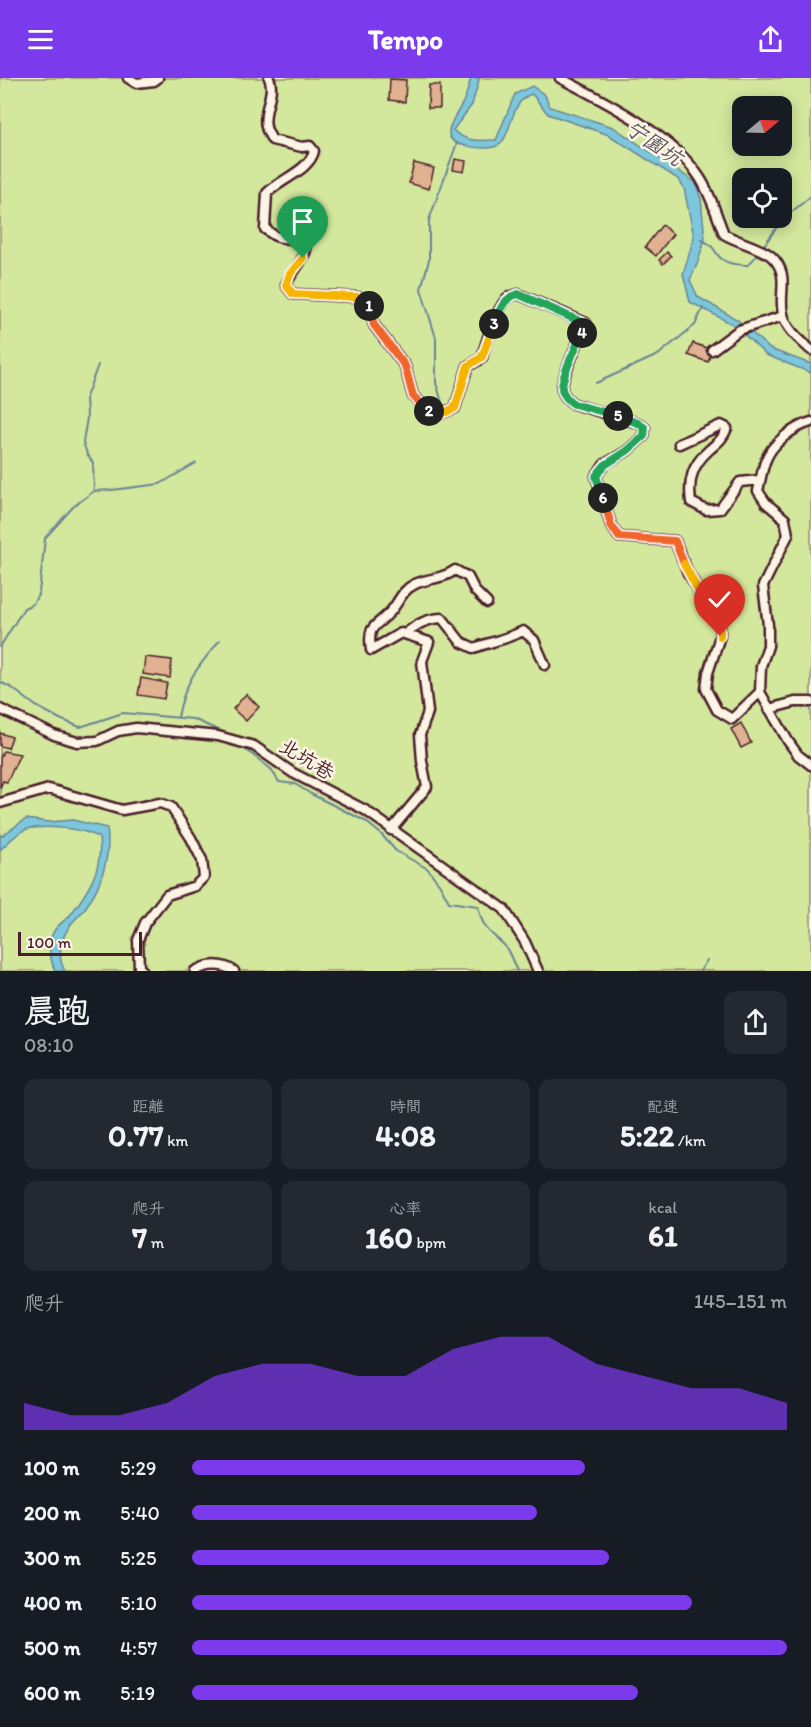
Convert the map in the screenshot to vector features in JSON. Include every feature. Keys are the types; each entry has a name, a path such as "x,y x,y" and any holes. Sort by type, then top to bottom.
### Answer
{"street":[{"path":"128,78 136,83 154,81 158,78"},
{"path":"268,78 272,84 265,118 266,128 272,140 302,147 310,146 314,151 312,159 305,167 267,193 265,229 276,237 293,239 302,243 306,250 303,258 290,274 286,285 293,294 358,297 368,301 374,325 405,366 413,396 432,413 441,414 455,408 468,366 482,357 503,303 509,296 518,294 586,324 562,389 568,400 574,404 638,423 645,428 644,436 627,451 605,465 596,476 611,525 619,537 675,541 688,573 720,624 720,636 705,689 717,710 732,719 760,692"},
{"path":"560,78 635,120 685,157 704,185 724,234 770,255 780,268 784,283 783,316 792,332 811,350"},
{"path":"712,350 739,330 783,316"},
{"path":"811,422 800,425 776,445 765,460 758,491 766,503 785,519 788,535 763,586 768,646 759,677 760,692 777,725 798,755 811,765"},
{"path":"679,444 720,425 727,428 723,438 695,465 689,486 691,502 706,510 720,509 740,482 760,480"},
{"path":"391,830 427,787 420,735 428,712 423,661 429,642 402,633 371,650 369,636 375,623 391,611 399,596 413,585 448,575 455,570 468,578 475,591 487,603"},
{"path":"405,634 430,619 442,618 461,642 474,648 523,631 534,640 546,665"},
{"path":"769,709 795,702 811,702"},
{"name":"北坑巷","path":"0,709 54,735 77,742 97,741 118,731 136,728 218,736 254,746 293,773 364,810 504,909 525,942 538,971"},
{"path":"0,803 49,789 122,810 160,803 171,807 202,860 204,877 195,885 167,895 145,923 138,940 139,968 143,971"},
{"path":"195,971 204,966 216,965 234,971"}],"green space":[{"path":"0,78 811,78 811,971 0,971"}],"water":[{"path":"471,78 479,78 472,105 453,130 463,137 496,140 515,94 532,86 545,95 550,107 613,127 695,182 701,199 705,239 690,280 698,297 738,320 770,349 811,364 811,373 766,355 734,325 690,302 683,274 694,237 684,188 678,179 609,135 548,114 532,94 518,105 505,138 500,144 482,148 454,142 449,131 464,100"},
{"path":"26,819 49,822 73,820 107,828 108,848 101,879 92,898 71,924 62,941 60,953 65,971 55,971 50,946 52,936 84,896 93,879 99,860 99,838 75,830 54,827 34,828 20,833 0,850 0,837"}],"building":[{"path":"390,79 406,80 405,102 389,100"},
{"path":"429,85 440,85 440,108 428,108"},
{"path":"455,159 466,161 464,172 453,170"},
{"path":"414,163 434,168 429,189 409,183"},
{"path":"662,225 673,234 656,256 645,247"},
{"path":"667,252 671,256 663,264 659,260"},
{"path":"693,343 712,350 708,362 688,355"},
{"path":"145,657 172,660 170,678 143,674"},
{"path":"141,678 167,683 164,699 138,695"},
{"path":"246,694 259,707 246,721 233,709"},
{"path":"741,723 751,743 741,748 731,729"},
{"path":"0,733 12,737 8,748 0,746"},
{"path":"3,751 20,754 7,782 3,781 0,788 0,758"}],"waterway":[{"path":"444,409 436,383 436,338 421,289 429,260 429,220 457,143"},
{"path":"762,248 783,219 811,196"},
{"path":"702,240 710,245 723,260 732,264 748,265 759,253"},
{"path":"596,383 658,355 695,325 703,308"},
{"path":"0,647 24,608 33,604 39,593 45,538 73,507 94,491 93,463 83,442 87,418 86,397 98,365"},
{"path":"94,491 160,484 196,463"},
{"path":"178,717 188,684 220,640"},
{"path":"0,682 36,706 80,727 123,713 193,719 227,734"},
{"path":"241,746 271,769 279,782 295,784 365,821 396,851 428,869 449,902 478,906 484,925 504,945 517,971"},
{"path":"700,971 707,960"}],"route":[{"path":"303,258 290,274 286,285 293,294 358,297 368,301 374,325 405,366 413,396 432,413 441,414 455,408 468,366 482,357 503,303 509,296 518,294 586,324 562,389 568,400 574,404 638,423 645,428 644,436 627,451 605,465 596,476 611,525 619,537 675,541 688,573 720,624 720,636"}],"water label":[{"name":"宁園坑","path":"654,143"}]}
